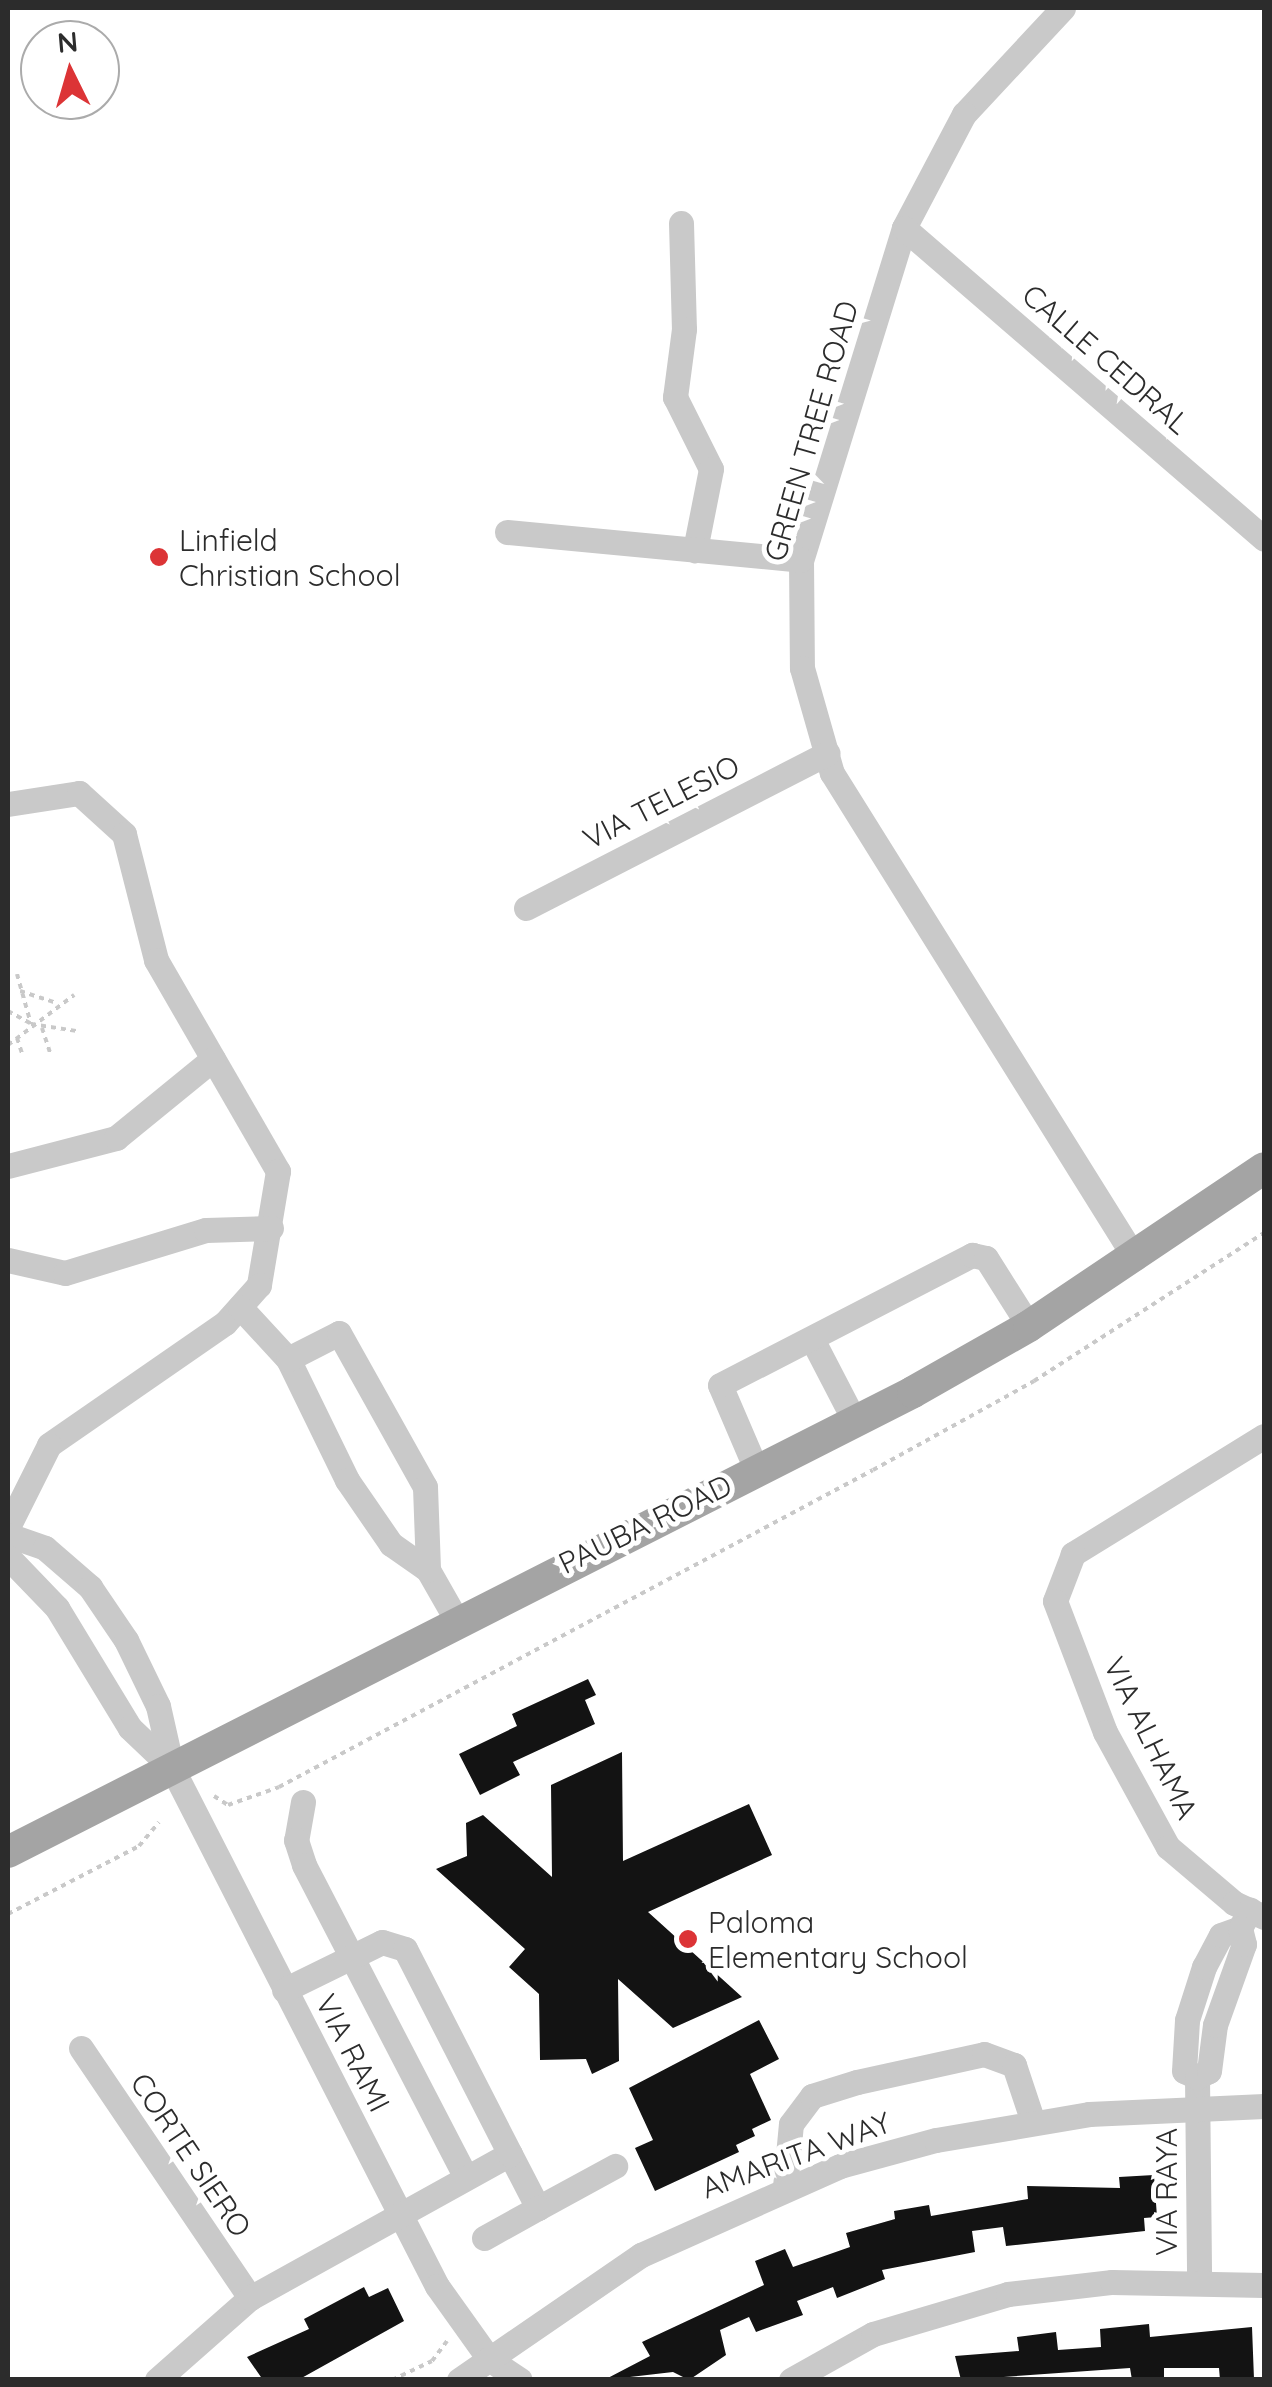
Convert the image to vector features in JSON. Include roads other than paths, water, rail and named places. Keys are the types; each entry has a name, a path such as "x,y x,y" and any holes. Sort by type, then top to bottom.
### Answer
{"main road":[{"name":"PAUBA ROAD","path":"8,1852 456,1619 855,1422 1030,1326 1264,1168"}],"street":[{"name":"GREEN TREE ROAD","path":"1063,8 964,114 904,228 801,560 802,668 826,753 1135,1258"},
{"path":"681,222 684,329 675,397 711,469 694,550"},
{"name":"CALLE CEDRAL","path":"904,228 1264,539"},
{"path":"507,532 801,560"},
{"name":"VIA TELESIO","path":"526,908 826,753"},
{"path":"8,804 79,793 124,834 156,960 278,1171 272,1228 259,1285 240,1307 49,1445 8,1531 44,1548 90,1587 158,1706 172,1768"},
{"path":"8,1166 116,1138 212,1059"},
{"path":"8,1260 65,1273 206,1230 272,1228"},
{"path":"756,1468 720,1386 972,1254 986,1258 1030,1326"},
{"path":"240,1307 288,1359 348,1480 392,1544 428,1570 456,1619"},
{"path":"288,1359 338,1333 424,1487 428,1570"},
{"path":"812,1339 855,1422"},
{"name":"VIA ALHAMA","path":"1251,1918 1168,1847 1105,1732 1055,1602 1073,1554 1264,1436"},
{"path":"8,1557 66,1621 130,1728 172,1768"},
{"name":"VIA RAMI","path":"172,1768 399,2215 489,2370 520,2380"},
{"path":"303,1802 296,1840 466,2178"},
{"name":"VIA RAYA","path":"1200,2280 1197,2078 1209,2071 1215,2025 1251,1918"},
{"path":"284,1990 382,1942 405,1949 538,2208"},
{"name":"CORTE SIERO","path":"81,2048 250,2298"},
{"path":"786,2187 790,2124 812,2096 858,2082 984,2054 1014,2065 1034,2122"},
{"name":"AMARITA WAY","path":"459,2380 489,2370 642,2255 786,2187 936,2140 1034,2122 1198,2104 1264,2106"},
{"path":"157,2380 250,2298 510,2154"},
{"path":"484,2238 615,2166"},
{"path":"791,2380 873,2334 1008,2294 1200,2280 1264,2285"}],"place":[{"name":"Linfield Christian School","path":"159,557"},
{"name":"Paloma Elementary School","path":"688,1939"}]}
